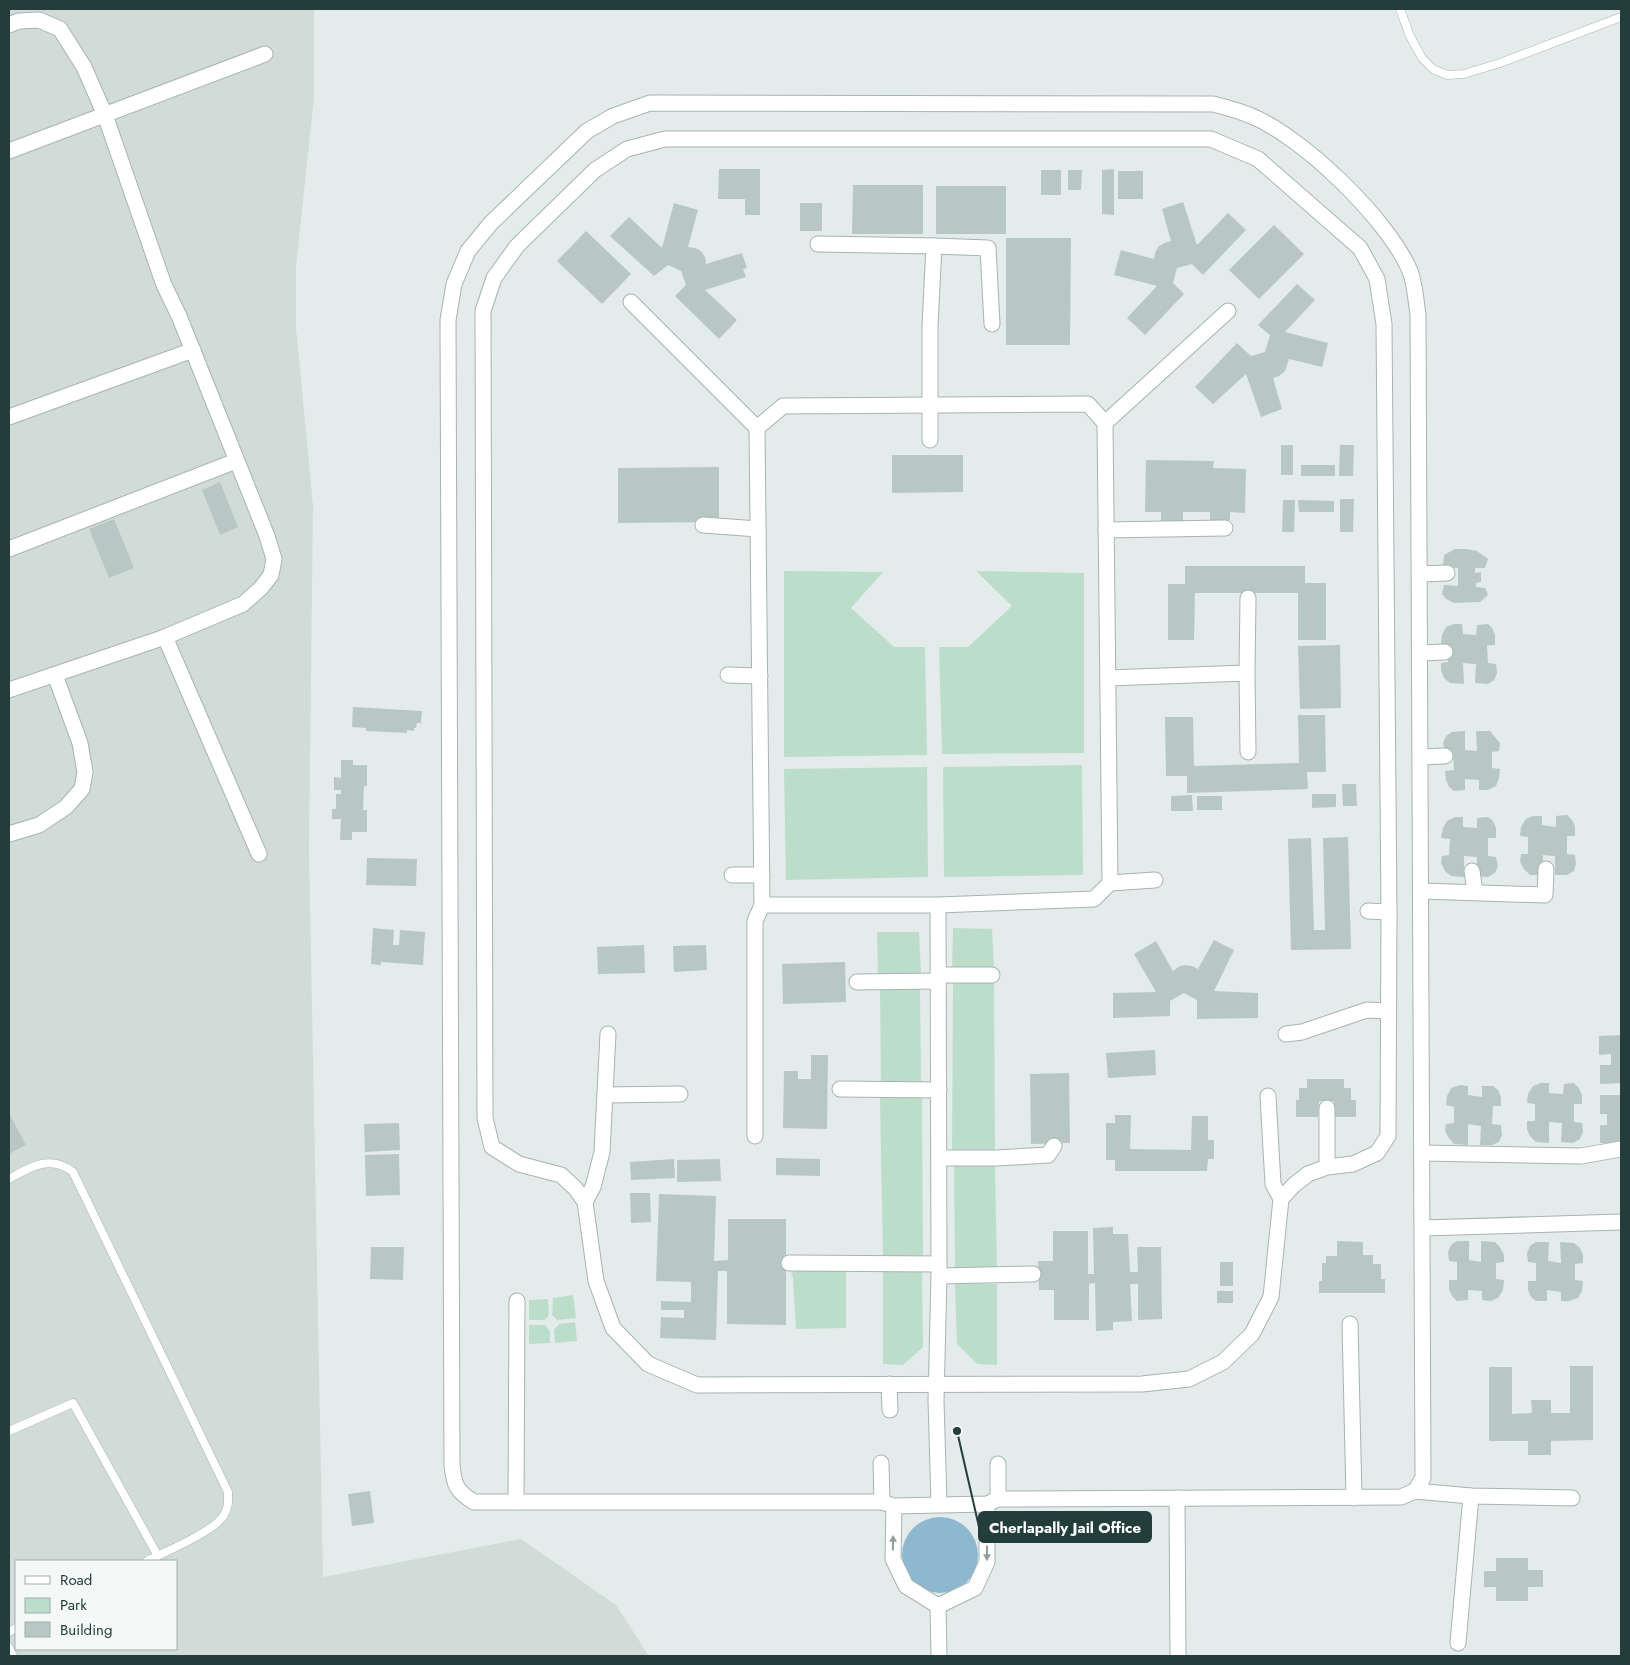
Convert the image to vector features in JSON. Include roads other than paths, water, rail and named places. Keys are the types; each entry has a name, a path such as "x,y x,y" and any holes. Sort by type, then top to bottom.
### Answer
{"street":[{"path":"9,25 19,21 39,20 60,29 84,67 104,115 164,285 193,350 267,536 274,559 271,575 261,588 243,604 164,638 9,690"},
{"path":"9,151 265,54"},
{"path":"650,103 1213,104 1250,115 1291,138 1339,178 1391,236 1410,272 1418,316 1420,574 1423,1478 1414,1490 1401,1497 1177,1498 939,1504 474,1502 460,1494 453,1480 452,1465 448,320 454,284 468,252 491,223 587,131 613,116 650,103"},
{"path":"1268,1096 1273,1184 1281,1199 1272,1297 1252,1334 1224,1362 1189,1379 1142,1384 697,1385 648,1364 613,1328 596,1281 585,1202 575,1188 561,1175 519,1164 492,1146 485,1118 483,311 494,278 518,246 595,170 627,149 665,139 1211,139 1258,159 1360,248 1376,279 1384,324 1389,912 1388,1136 1377,1153 1353,1164 1327,1167 1308,1174 1281,1199"},
{"path":"818,244 988,248 992,324"},
{"path":"930,440 930,326 934,246"},
{"path":"631,302 757,428 762,905 755,921 755,1136"},
{"path":"1105,423 1228,310"},
{"path":"9,417 193,350"},
{"path":"757,428 783,406 1088,404 1105,423 1110,883"},
{"path":"9,549 236,461"},
{"path":"702,525 758,529"},
{"path":"1106,530 1225,528"},
{"path":"1420,574 1448,573"},
{"path":"1248,598 1248,752"},
{"path":"164,638 259,854"},
{"path":"1420,653 1445,652"},
{"path":"1108,678 1247,673"},
{"path":"9,834 39,825 66,806 82,789 86,772 80,743 55,675"},
{"path":"728,675 760,676"},
{"path":"1421,757 1445,756"},
{"path":"1422,891 1546,894 1546,869"},
{"path":"1472,870 1475,892"},
{"path":"732,875 762,875"},
{"path":"762,905 938,905 1094,899 1110,883 1155,880"},
{"path":"938,905 939,1270 937,1384 939,1504"},
{"path":"1368,911 1389,912"},
{"path":"857,982 992,975"},
{"path":"1286,1034 1302,1032 1367,1010 1388,1010"},
{"path":"585,1202 593,1187 600,1162 608,1034"},
{"path":"840,1089 939,1090"},
{"path":"605,1095 680,1094"},
{"path":"1327,1108 1327,1167"},
{"path":"939,1158 997,1158 1048,1155 1054,1146"},
{"path":"1422,1153 1581,1156 1621,1148"},
{"path":"1422,1228 1621,1222"},
{"path":"789,1263 1034,1274"},
{"path":"516,1502 517,1301"},
{"path":"1350,1324 1354,1498"},
{"path":"889,1384 890,1410"},
{"path":"881,1462 888,1504 893,1559 906,1586 938,1606"},
{"path":"938,1606 975,1588 987,1562 998,1464"},
{"path":"1414,1490 1471,1496 1572,1498"},
{"path":"1458,1643 1471,1496"},
{"path":"1177,1498 1178,1656"},
{"path":"938,1606 939,1656"}],"lane":[{"path":"1400,9 1410,36 1422,58 1433,69 1447,75 1464,74 1500,63 1621,16"},
{"path":"9,1178 29,1168 54,1162 65,1166 73,1172 228,1492 228,1504 224,1516 212,1527 149,1560"},
{"path":"9,1431 73,1402 158,1556"},
{"path":"9,1648 13,1656"}],"water":[{"path":"940,1517 955,1520 967,1528 975,1540 978,1555 975,1570 967,1582 955,1590 940,1593 925,1590 913,1582 905,1570 902,1555 905,1540 913,1528 925,1520"}],"place":[{"name":"Cherlapally Jail Office","path":"957,1431"}]}
